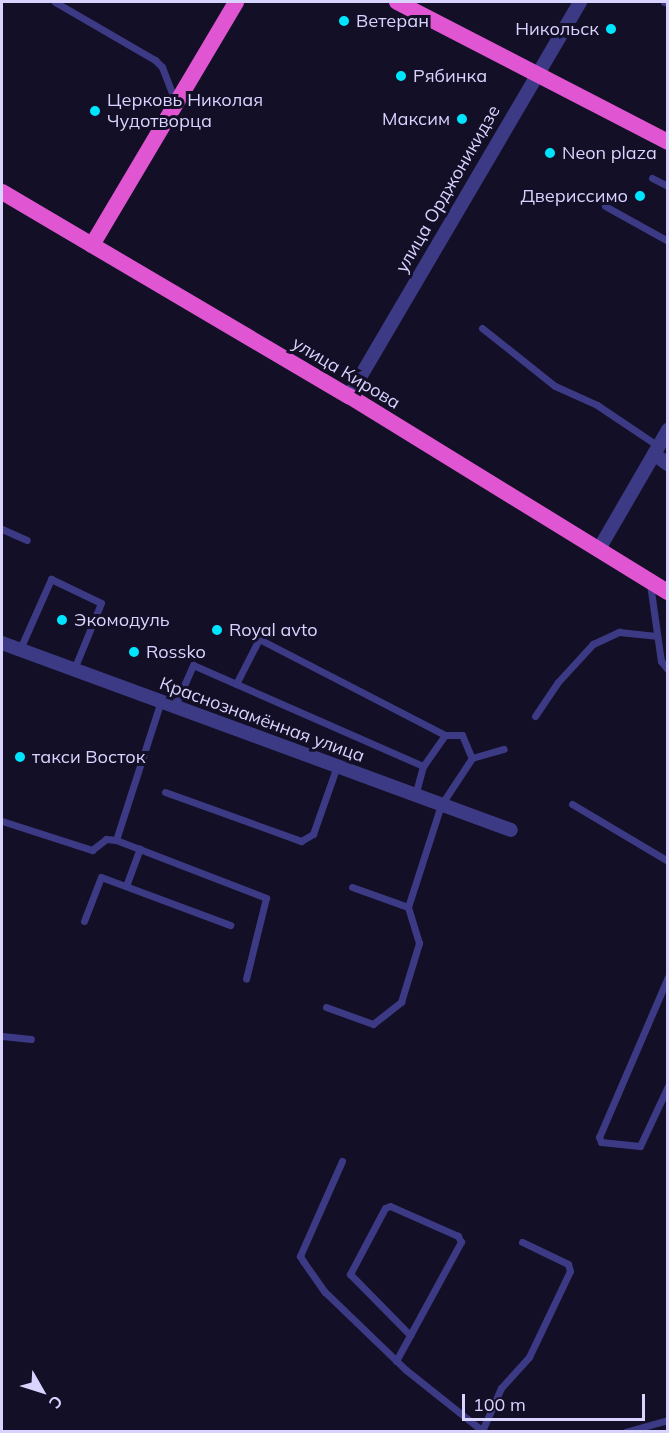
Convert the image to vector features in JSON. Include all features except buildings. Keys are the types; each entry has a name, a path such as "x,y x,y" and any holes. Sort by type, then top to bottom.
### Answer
{"highway":[{"path":"92,245 175,101 236,2"},
{"path":"397,2 668,142"},
{"name":"улица Кирова","path":"2,192 349,396 668,592"}],"street":[{"name":"улица Орджоникидзе","path":"349,396 535,74 580,2"},
{"path":"599,549 668,430"},
{"path":"656,450 668,464"},
{"name":"Краснознамённая улица","path":"2,643 511,830"}],"lane":[{"path":"55,2 155,60 162,67 175,101"},
{"path":"652,178 668,186"},
{"path":"605,206 668,241"},
{"path":"482,328 555,386 597,405 656,450"},
{"path":"2,529 27,540"},
{"path":"20,650 51,579 101,603 74,669"},
{"path":"650,581 661,661 668,670"},
{"path":"535,716 558,682 593,644 619,632 656,636"},
{"path":"236,684 260,639 445,735 462,735 472,758"},
{"path":"175,706 193,665 423,766"},
{"path":"116,840 161,701"},
{"path":"415,796 423,766 445,735"},
{"path":"326,1007 373,1024 401,1002 419,943 408,907 441,805 472,758 504,749"},
{"path":"165,792 301,841 312,834 337,766"},
{"path":"573,804 668,861"},
{"path":"2,821 92,850 106,840 116,840 266,898 246,979"},
{"path":"126,886 140,848"},
{"path":"84,921 102,877 230,925"},
{"path":"352,887 408,907"},
{"path":"668,977 599,1137 601,1142 640,1146 668,1086"},
{"path":"2,1036 31,1039"},
{"path":"342,1161 300,1256 325,1292 396,1361 483,1431 501,1388 529,1357 570,1271 568,1264 522,1242"},
{"path":"396,1361 461,1242 458,1236 390,1206 385,1208 350,1274 410,1335"},
{"path":"625,1431 668,1420"}],"place":[{"name":"Ветеран","path":"344,21"},
{"name":"Никольск","path":"611,29"},
{"name":"Рябинка","path":"401,76"},
{"name":"Церковь Николая Чудотворца","path":"95,111"},
{"name":"Максим","path":"462,119"},
{"name":"Neon plaza","path":"550,153"},
{"name":"Двериссимо","path":"640,196"},
{"name":"Экомодуль","path":"62,620"},
{"name":"Royal avto","path":"217,630"},
{"name":"Rossko","path":"134,652"},
{"name":"такси Восток","path":"20,757"}]}
